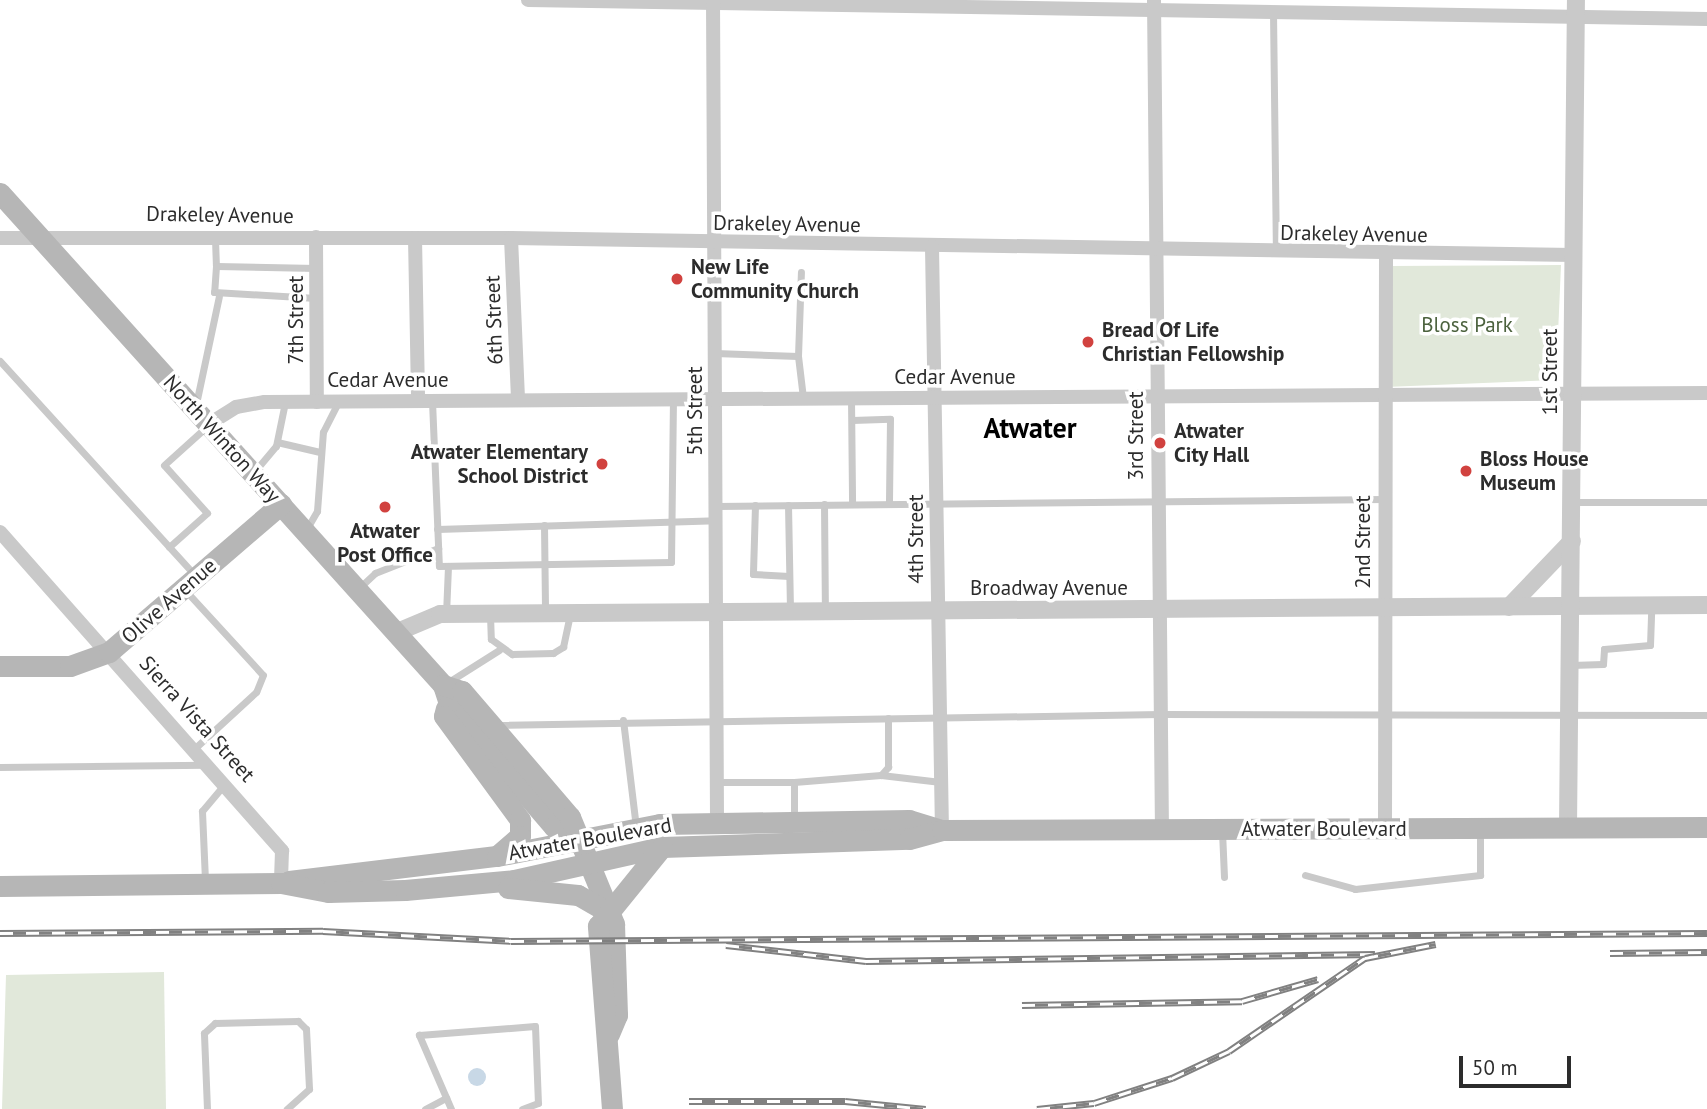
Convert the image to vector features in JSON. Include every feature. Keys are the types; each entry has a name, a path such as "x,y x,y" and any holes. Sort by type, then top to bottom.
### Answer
{"main road":[{"name":"North Winton Way","path":"0,193 395,632 554,827 578,843"},
{"name":"Olive Avenue","path":"0,666 70,666 109,652 281,504"},
{"name":"North Winton Way","path":"446,695 462,691 570,817 578,843"},
{"path":"446,695 444,716 520,820 520,836 497,856"},
{"name":"Atwater Boulevard","path":"281,883 325,872 497,856 578,843 636,827 716,821 909,820 942,830"},
{"name":"Atwater Boulevard","path":"0,886 281,883 328,892 475,885 590,866 662,847 909,839 942,830 1707,828"},
{"path":"578,843 614,925 617,1015 609,1034 612,1109"},
{"path":"606,911 662,847"},
{"path":"475,885 578,895 606,911"}],"street":[{"path":"527,0 1154,5 1273,12 1576,9 1707,19"},
{"name":"5th Street","path":"713,1 718,613 716,821"},
{"name":"3rd Street","path":"1154,5 1161,831"},
{"name":"1st Street","path":"1568,828 1576,9"},
{"name":"Drakeley Avenue","path":"0,238 37,234 512,238 1386,255 1574,255"},
{"name":"7th Street","path":"316,237 317,402"},
{"path":"415,238 425,401"},
{"name":"6th Street","path":"512,238 518,400"},
{"name":"4th Street","path":"932,247 942,830"},
{"name":"2nd Street","path":"1384,829 1386,255"},
{"name":"Cedar Avenue","path":"202,416 236,407 285,402 1707,393"},
{"name":"Sierra Vista Street","path":"0,532 227,783 282,851 281,883"},
{"path":"1508,607 1572,541"},
{"name":"Broadway Avenue","path":"395,632 446,614 1707,606"}],"lane":[{"path":"1273,12 1276,253"},
{"path":"169,547 207,513 164,465 202,416 219,296 215,236"},
{"path":"216,266 316,268"},
{"path":"801,272 798,356 803,398"},
{"path":"219,296 316,298"},
{"path":"715,353 798,356"},
{"path":"0,361 169,547 191,583 263,675 256,692 195,748"},
{"path":"851,398 852,503"},
{"path":"425,401 439,566 448,566 671,562 673,399"},
{"path":"253,472 277,442 285,402"},
{"path":"305,531 317,511 320,452 338,402"},
{"path":"852,420 890,419 889,504"},
{"path":"277,442 320,452"},
{"path":"437,529 671,521 755,505 1384,499"},
{"path":"1572,502 1707,502"},
{"path":"824,504 825,612"},
{"path":"755,505 753,574 789,576"},
{"path":"788,505 790,612"},
{"path":"544,525 545,614"},
{"path":"357,590 374,572 438,548"},
{"path":"446,614 448,566"},
{"path":"1570,665 1603,664 1604,649 1650,645 1651,606"},
{"path":"489,614 499,650"},
{"path":"446,695 499,650 553,653 568,638 570,614"},
{"path":"493,726 717,718 1160,714 1570,717 1707,715"},
{"path":"881,775 888,767 888,718"},
{"path":"623,720 636,827"},
{"path":"0,767 210,765"},
{"path":"717,782 793,782 881,775 940,782"},
{"path":"793,782 794,821"},
{"path":"205,884 202,811 227,783"},
{"path":"1305,875 1355,889 1480,875 1480,828"},
{"path":"1222,830 1224,877"},
{"path":"207,1109 204,1033 215,1023 299,1021 306,1030 309,1088 287,1109"},
{"path":"450,1109 419,1035 535,1026 538,1102 522,1109"},
{"path":"425,1109 446,1098"}],"green space":[{"name":"Bloss Park","path":"1561,265 1556,380 1386,387 1390,266"},
{"path":"164,972 166,1109 2,1109 6,975"}],"water":[{"path":"477,1068 483,1071 486,1077 483,1083 477,1086 471,1083 468,1077 471,1071"}],"railway":[{"path":"0,933 323,931 511,941 1707,933"},
{"path":"1037,1109 1094,1103 1172,1078 1229,1051 1365,958 1436,944"},
{"path":"726,945 866,961 1375,954"},
{"path":"1610,953 1707,952"},
{"path":"1022,1005 1242,1001 1318,979"},
{"path":"689,1101 845,1101 926,1109"}],"place":[{"name":"New Life Community Church","path":"677,279"},
{"name":"Bread Of Life Christian Fellowship","path":"1088,342"},
{"name":"Atwater City Hall","path":"1160,443"},
{"name":"Atwater Elementary School District","path":"602,464"},
{"name":"Bloss House Museum","path":"1466,471"},
{"name":"Atwater Post Office","path":"385,507"}],"district":[{"name":"Atwater","path":"1030,428"}]}
